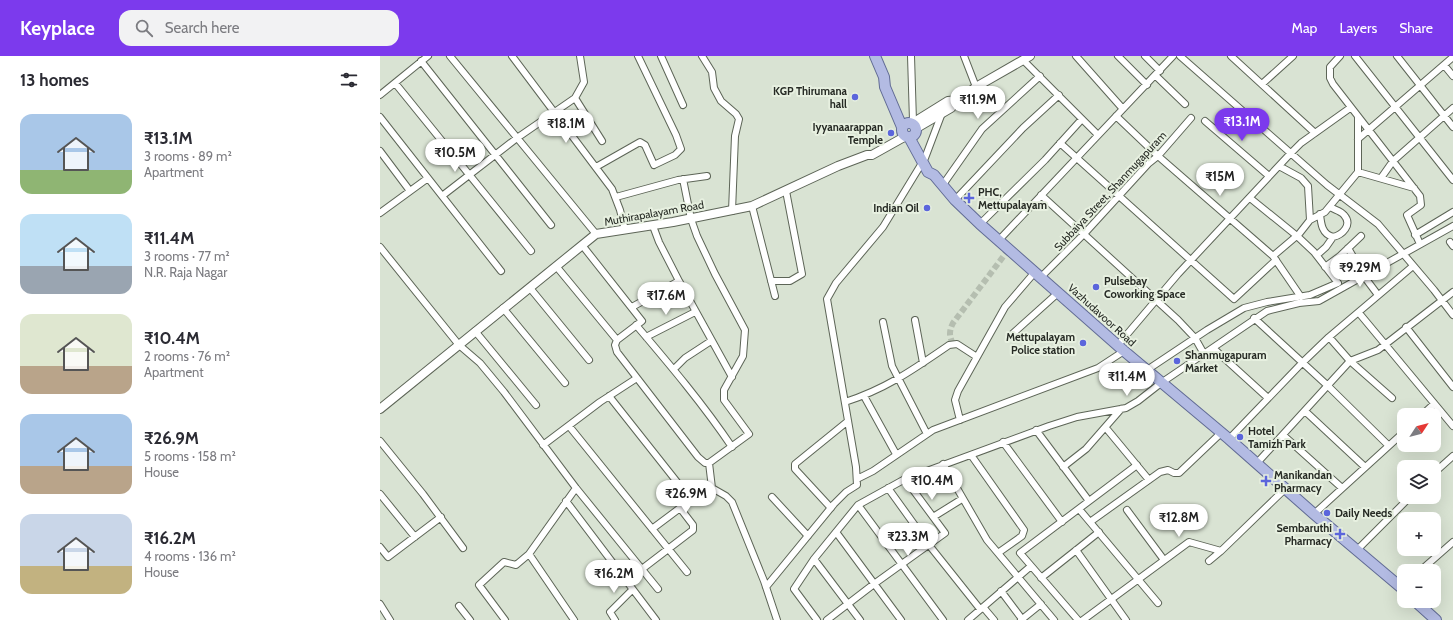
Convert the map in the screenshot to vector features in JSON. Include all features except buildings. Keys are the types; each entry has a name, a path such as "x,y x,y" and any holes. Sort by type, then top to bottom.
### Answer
{"main road":[{"path":"875,56 884,77 885,88 909,130"},
{"name":"Vazhudavoor Road","path":"909,130 924,161 932,169 934,175 942,186 980,224 1161,383 1221,432 1314,514 1397,583"},
{"path":"1423,608 1436,620"}],"street":[{"path":"380,95 428,56"},
{"name":"Muthirapalayam Road","path":"450,56 596,234 653,226 749,207 867,155 870,150 909,130"},
{"path":"512,56 596,167 616,197 624,230"},
{"path":"442,196 517,138 574,98 584,82 580,56"},
{"path":"596,167 640,142 645,145 654,165 675,155 681,150 673,129 638,56"},
{"path":"661,56 684,105"},
{"path":"702,56 712,72 714,88 719,97 725,106 736,114 739,119 735,136 734,210"},
{"path":"909,130 911,56"},
{"path":"964,56 976,87"},
{"path":"1076,56 1123,109"},
{"path":"1118,56 1147,85"},
{"path":"1145,56 1158,74 1185,104"},
{"path":"999,240 1116,116 1158,74 1173,56"},
{"path":"1180,56 1290,154 1378,224 1453,315"},
{"path":"1234,58 1242,56"},
{"path":"1262,84 1293,56"},
{"path":"1340,56 1330,67 1330,78 1350,108 1394,161 1420,196 1421,205 1407,215 1420,244"},
{"path":"1355,56 1453,180"},
{"path":"1397,56 1453,127"},
{"path":"1358,139 1453,57"},
{"path":"909,130 951,108 958,100 976,87 1021,58 1098,135"},
{"path":"1234,58 1315,133"},
{"path":"421,62 551,225"},
{"path":"1444,65 1453,76"},
{"path":"942,186 982,129 1040,76"},
{"path":"395,83 531,251"},
{"path":"955,200 1023,128 1059,95"},
{"path":"574,98 602,141"},
{"path":"909,130 948,101 958,100"},
{"path":"858,479 873,472 896,454 927,434 1098,368 1121,348 1157,299 1191,260 1290,154 1315,133 1350,108"},
{"path":"1380,178 1394,161 1453,108"},
{"path":"766,587 831,508 846,492 857,485 858,479 827,300 828,294 884,227 924,161 942,113"},
{"path":"1116,116 1158,156 1275,258 1301,297"},
{"path":"380,117 501,270"},
{"path":"1060,143 1118,197 1234,299 1297,236 1310,220 1330,207 1358,172 1358,117"},
{"name":"Subbaiya Street, Shanmugapuram","path":"960,420 955,397 1005,307 1038,274 1084,234 1148,164 1158,156 1191,118"},
{"path":"980,224 1082,119"},
{"path":"1205,121 1270,176"},
{"path":"380,151 410,191"},
{"path":"1279,166 1301,178 1308,186 1310,220"},
{"path":"1358,172 1414,188"},
{"path":"616,197 683,179 707,176"},
{"path":"381,210 428,178"},
{"path":"582,245 642,321 617,340 614,345 617,352 698,457 705,463 709,463 749,434 724,400 724,390 742,356 745,330 715,274 691,219 683,179"},
{"path":"771,281 790,281 802,274 786,191"},
{"path":"1041,195 1157,299 1195,338 1204,354"},
{"path":"1147,370 1244,308 1310,295 1338,283 1317,255 1297,236 1250,198"},
{"path":"749,207 775,296"},
{"path":"1317,255 1326,247 1333,237 1342,233 1347,222 1344,215 1330,207"},
{"path":"1415,234 1453,212"},
{"path":"1320,214 1322,228 1327,234 1333,237"},
{"path":"653,226 659,242 695,312 732,377"},
{"path":"817,620 794,589 814,559 858,505 905,479 1036,430 1093,414 1122,409 1138,401 1161,383 1254,318 1267,311 1298,303 1319,301 1453,226"},
{"path":"380,409 596,234"},
{"path":"1325,267 1361,236"},
{"path":"380,247 459,344 480,363 576,488 658,589"},
{"path":"1348,248 1363,276 1378,295"},
{"path":"556,266 617,340"},
{"path":"1229,439 1302,362 1329,337 1413,266"},
{"path":"632,307 679,281"},
{"path":"530,288 589,360"},
{"path":"1010,336 1059,292"},
{"path":"1257,463 1306,412 1350,361 1378,350 1453,292"},
{"path":"503,308 565,383"},
{"path":"646,337 695,312"},
{"path":"1359,313 1384,345 1453,426"},
{"path":"1254,318 1328,386 1388,445"},
{"path":"915,320 923,363"},
{"path":"883,322 892,366 897,380 927,434"},
{"path":"636,326 674,369 707,411 732,447"},
{"path":"1406,327 1453,387"},
{"path":"475,331 536,405"},
{"path":"1329,337 1350,361 1392,398"},
{"path":"674,369 685,358 711,341"},
{"path":"845,402 864,396 897,380 953,344 957,344 977,357"},
{"path":"1213,348 1268,398"},
{"path":"543,445 609,396 637,378"},
{"path":"609,396 680,486"},
{"path":"864,396 896,454"},
{"path":"1430,408 1434,404"},
{"path":"1063,467 1086,449 1122,409"},
{"path":"1306,412 1365,467"},
{"path":"831,508 795,469 795,464 848,420"},
{"path":"569,426 687,572"},
{"path":"1106,428 1149,480"},
{"path":"1036,430 1088,502"},
{"path":"1090,522 1149,480 1166,470 1179,473 1221,432"},
{"path":"1284,435 1342,488"},
{"path":"1314,514 1397,438"},
{"path":"380,441 441,517 463,548"},
{"path":"1003,442 1062,522"},
{"path":"971,455 1023,527 1024,532 1022,536 998,553"},
{"path":"1441,467 1453,456"},
{"path":"709,463 712,488"},
{"path":"943,464 987,540 1054,620"},
{"path":"1078,620 1020,554 1137,465"},
{"path":"827,620 848,603 945,533 905,479"},
{"path":"505,620 479,585 504,562 516,565 529,554 576,488"},
{"path":"712,488 720,492 732,502 766,587 776,620"},
{"path":"652,529 680,508 712,488"},
{"path":"888,488 929,545 982,608 994,620"},
{"path":"1209,561 1285,489"},
{"path":"380,494 415,537"},
{"path":"772,497 808,536"},
{"path":"933,517 962,499"},
{"path":"566,501 656,620"},
{"path":"1357,550 1403,504"},
{"path":"858,505 943,620"},
{"path":"642,569 694,528 680,508"},
{"path":"1079,508 1158,603"},
{"path":"1127,510 1164,560"},
{"path":"380,547 388,558 441,517"},
{"path":"836,532 901,620"},
{"path":"1041,578 1099,532"},
{"path":"1083,620 1189,542 1221,551"},
{"path":"1428,564 1453,542"},
{"path":"1076,550 1126,620"},
{"path":"529,554 574,620"},
{"path":"814,559 860,620"},
{"path":"968,620 1031,566"},
{"path":"615,620 610,612 632,590"},
{"path":"1001,591 1021,620 1041,604"},
{"path":"380,604 390,620"},
{"path":"459,606 470,620"}],"tunnel":[{"path":"953,344 950,334 953,323 1009,249"}],"place":[{"name":"KGP Thirumana hall","path":"855,97"},
{"name":"Iyyanaarappan Temple","path":"891,133"},
{"name":"PHC, Mettupalayam","path":"969,198"},
{"name":"Indian Oil","path":"927,208"},
{"name":"Pulsebay Coworking Space","path":"1096,287"},
{"name":"Mettupalayam Police station","path":"1083,343"},
{"name":"Shanmugapuram Market","path":"1177,361"},
{"name":"Hotel Tamizh Park","path":"1240,437"},
{"name":"Manikandan Pharmacy","path":"1266,481"},
{"name":"Daily Needs","path":"1327,513"},
{"name":"Sembaruthi Pharmacy","path":"1340,534"}]}
